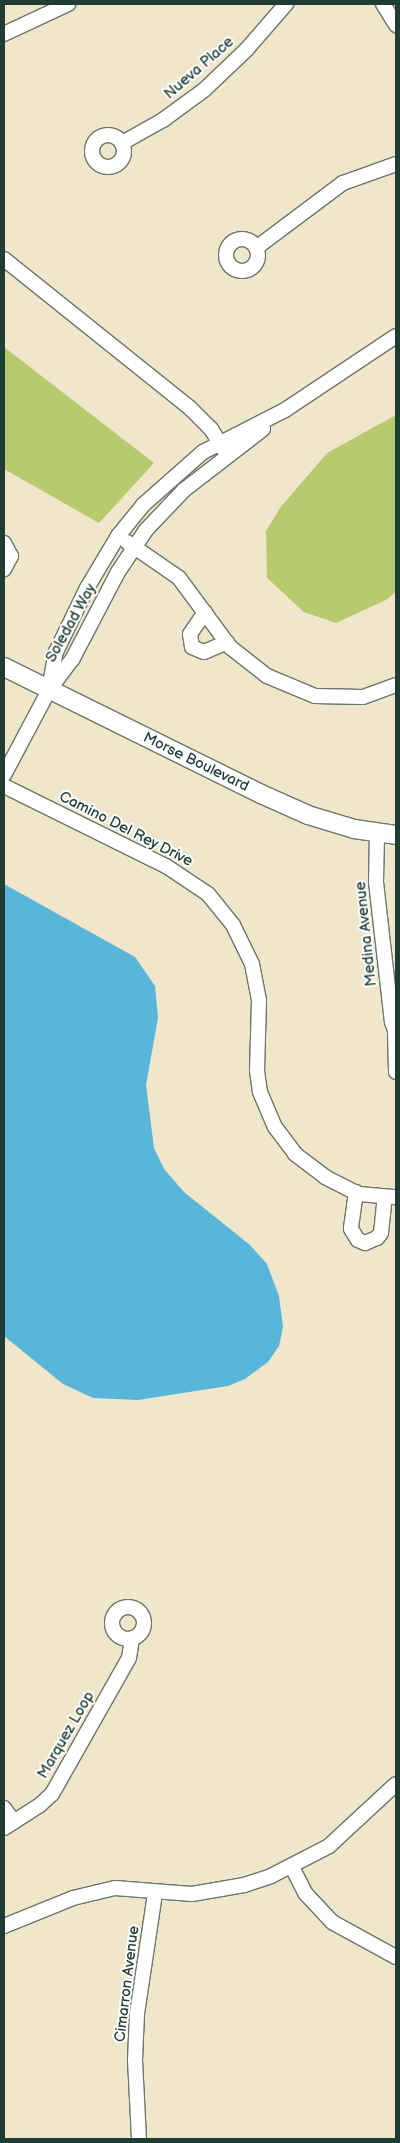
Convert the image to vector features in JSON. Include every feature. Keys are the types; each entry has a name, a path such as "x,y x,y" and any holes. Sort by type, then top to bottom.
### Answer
{"street":[{"path":"4,34 68,4"},
{"name":"Nueva Place","path":"122,143 163,120 204,90 242,54 286,4"},
{"path":"383,4 396,25"},
{"path":"256,248 343,183 396,164"},
{"path":"4,259 190,408 221,444 228,457"},
{"name":"Soledad Way","path":"49,690 56,652 87,588 118,536 163,484 203,452 285,410 396,336"},
{"name":"Soledad Way","path":"49,690 72,660 134,547 165,507 285,410"},
{"path":"118,536 178,578 227,642 247,664 267,676 314,696 364,697 396,685"},
{"path":"4,542 11,556 4,570"},
{"path":"205,612 190,634 192,647 204,652 227,642"},
{"name":"Morse Boulevard","path":"4,667 261,794 308,815 377,834 396,836"},
{"path":"4,775 49,690"},
{"name":"Camino Del Rey Drive","path":"4,786 181,874 202,888 221,908 243,944 257,984 257,1071 260,1092 269,1115 295,1154 325,1178 356,1192 391,1197 381,1232 377,1238 364,1243 358,1240 351,1229 356,1192"},
{"name":"Medina Avenue","path":"377,834 376,882 395,1032 396,1072"},
{"name":"Marquez Loop","path":"9,1825 40,1805 52,1794 129,1658 132,1638"},
{"path":"4,1926 99,1891 115,1888 155,1893 219,1891 244,1886 292,1867 329,1846 396,1784"},
{"path":"4,1808 9,1825"},
{"path":"292,1867 306,1894 332,1922 396,1957"},
{"name":"Cimarron Avenue","path":"140,2139 135,2060 137,2014 155,1893"}],"green space":[{"path":"4,347 154,463 99,523 4,469"},
{"path":"396,415 396,592 386,600 336,623 304,612 267,578 266,531 280,508 327,453"}],"water":[{"path":"4,884 135,957 155,986 158,1018 146,1085 154,1148 164,1169 184,1192 250,1245 267,1264 279,1296 283,1327 279,1346 268,1362 245,1379 228,1386 138,1400 93,1398 63,1384 4,1336"}]}
